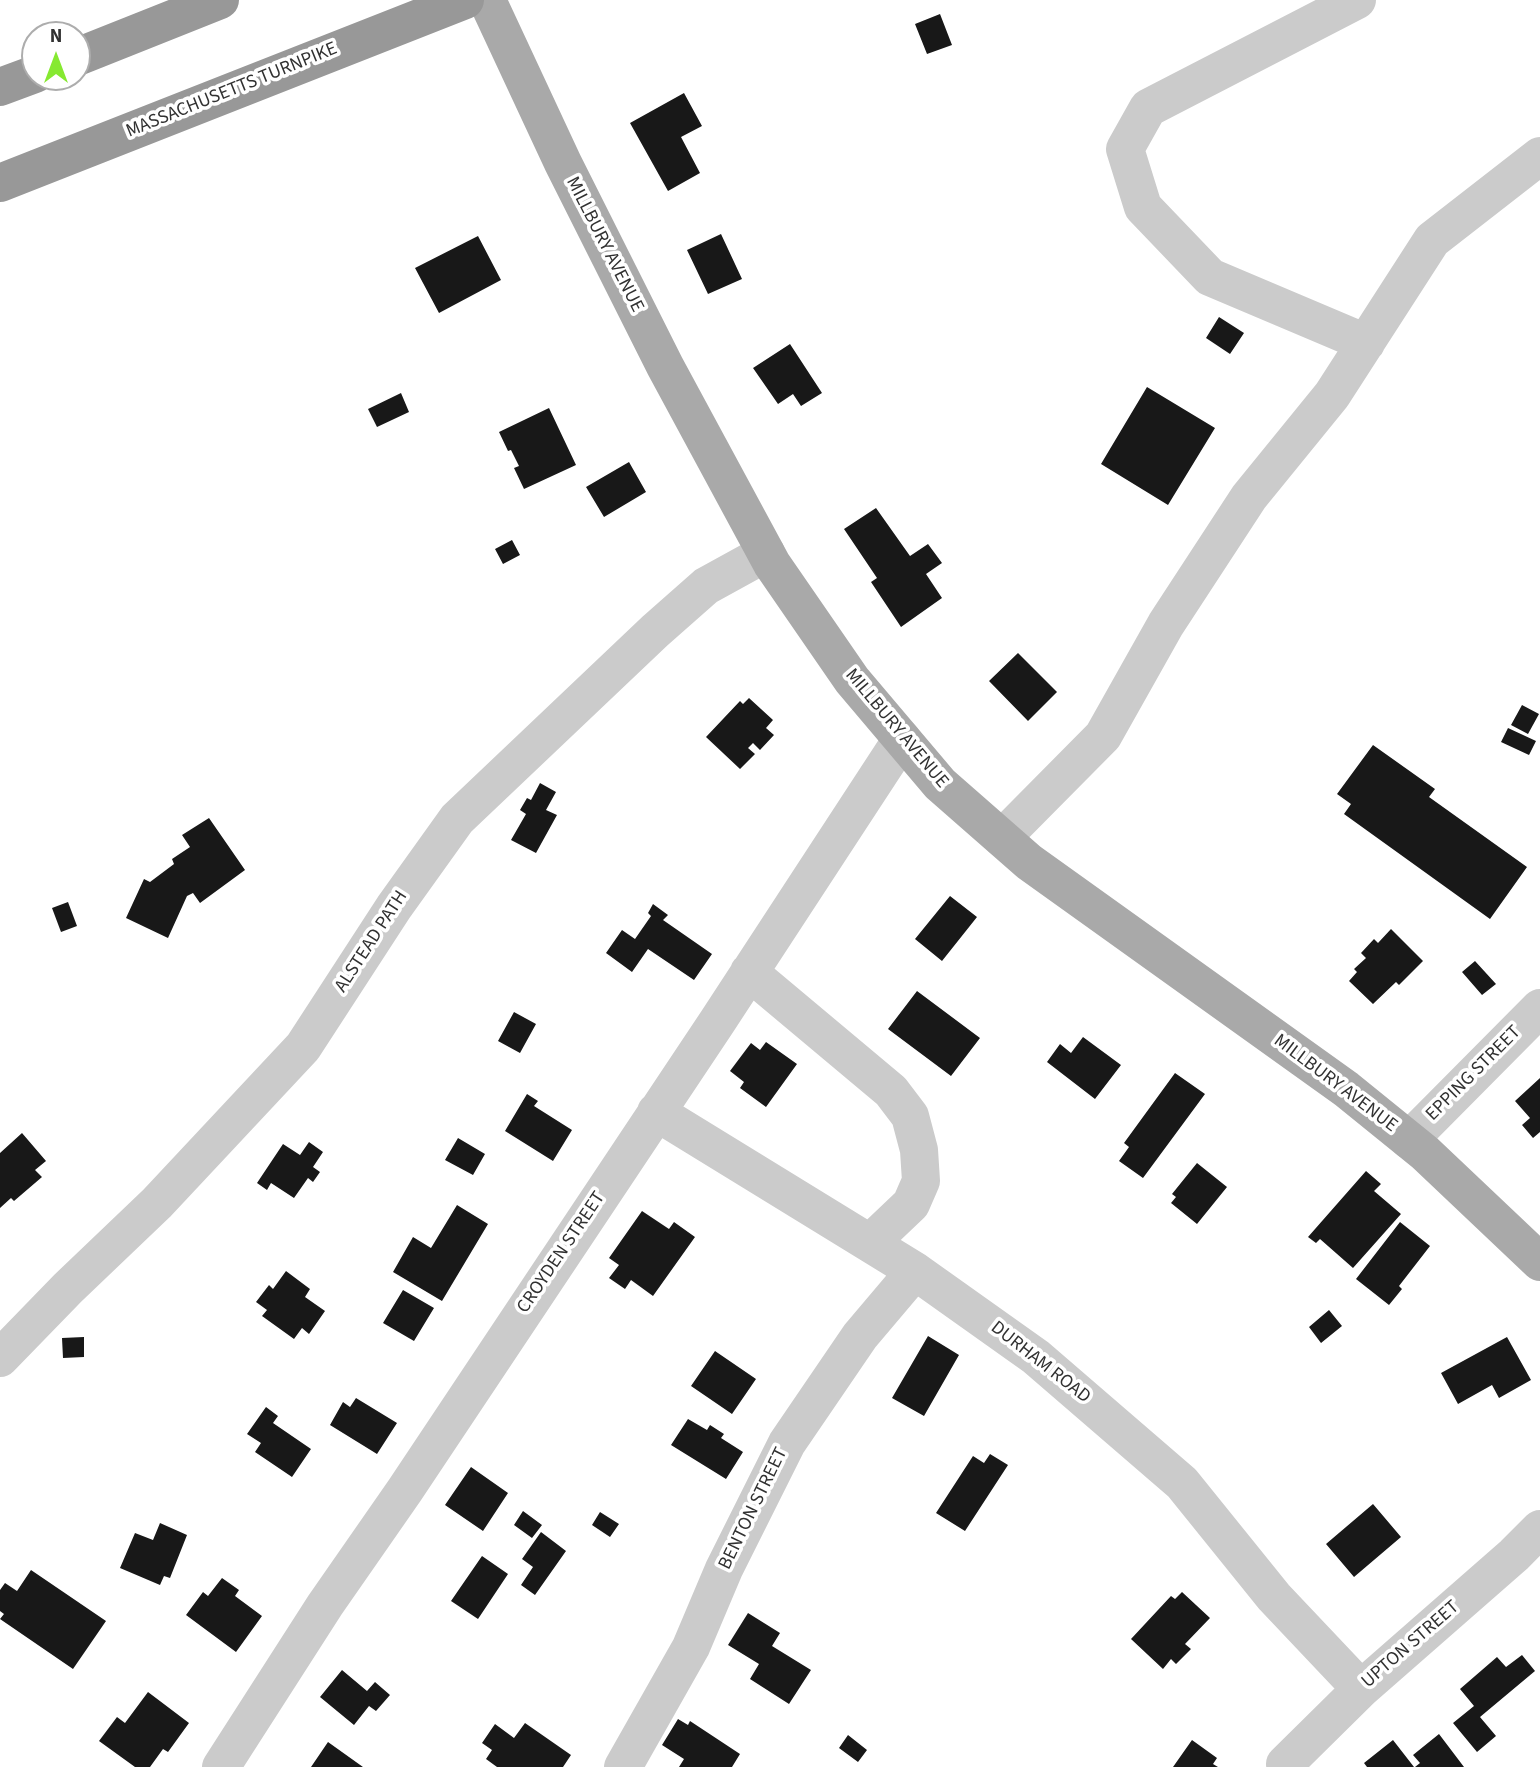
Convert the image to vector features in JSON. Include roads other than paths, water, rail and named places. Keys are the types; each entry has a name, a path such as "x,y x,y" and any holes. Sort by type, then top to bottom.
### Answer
{"highway":[{"path":"91,51 220,0"},
{"name":"MASSACHUSETTS TURNPIKE","path":"0,183 449,6"},
{"path":"0,88 21,80"}],"main road":[{"name":"MILLBURY AVENUE","path":"487,0 563,163 665,366 766,553 852,680 940,784 1029,862 1346,1089 1409,1140 1540,1262"}],"street":[{"path":"1357,0 1148,108 1125,149 1143,207 1210,277 1366,343"},
{"path":"1002,838 1103,736 1166,624 1249,497 1332,395 1432,240 1540,156"},
{"name":"ALSTEAD PATH","path":"0,1358 68,1287 157,1203 303,1047 394,906 457,819 706,586 766,553"},
{"name":"CROYDEN STREET","path":"221,1767 325,1605 405,1490 902,739"},
{"path":"749,972 891,1091 910,1116 919,1150 921,1181 911,1204 870,1243"},
{"name":"EPPING STREET","path":"1409,1140 1540,1008"},
{"name":"DURHAM ROAD","path":"656,1112 915,1270 1036,1357 1182,1483 1274,1597 1361,1689"},
{"name":"BENTON STREET","path":"623,1767 691,1647 724,1569 786,1443 860,1336 915,1270"},
{"name":"UPTON STREET","path":"1284,1764 1361,1689 1540,1529"}]}
